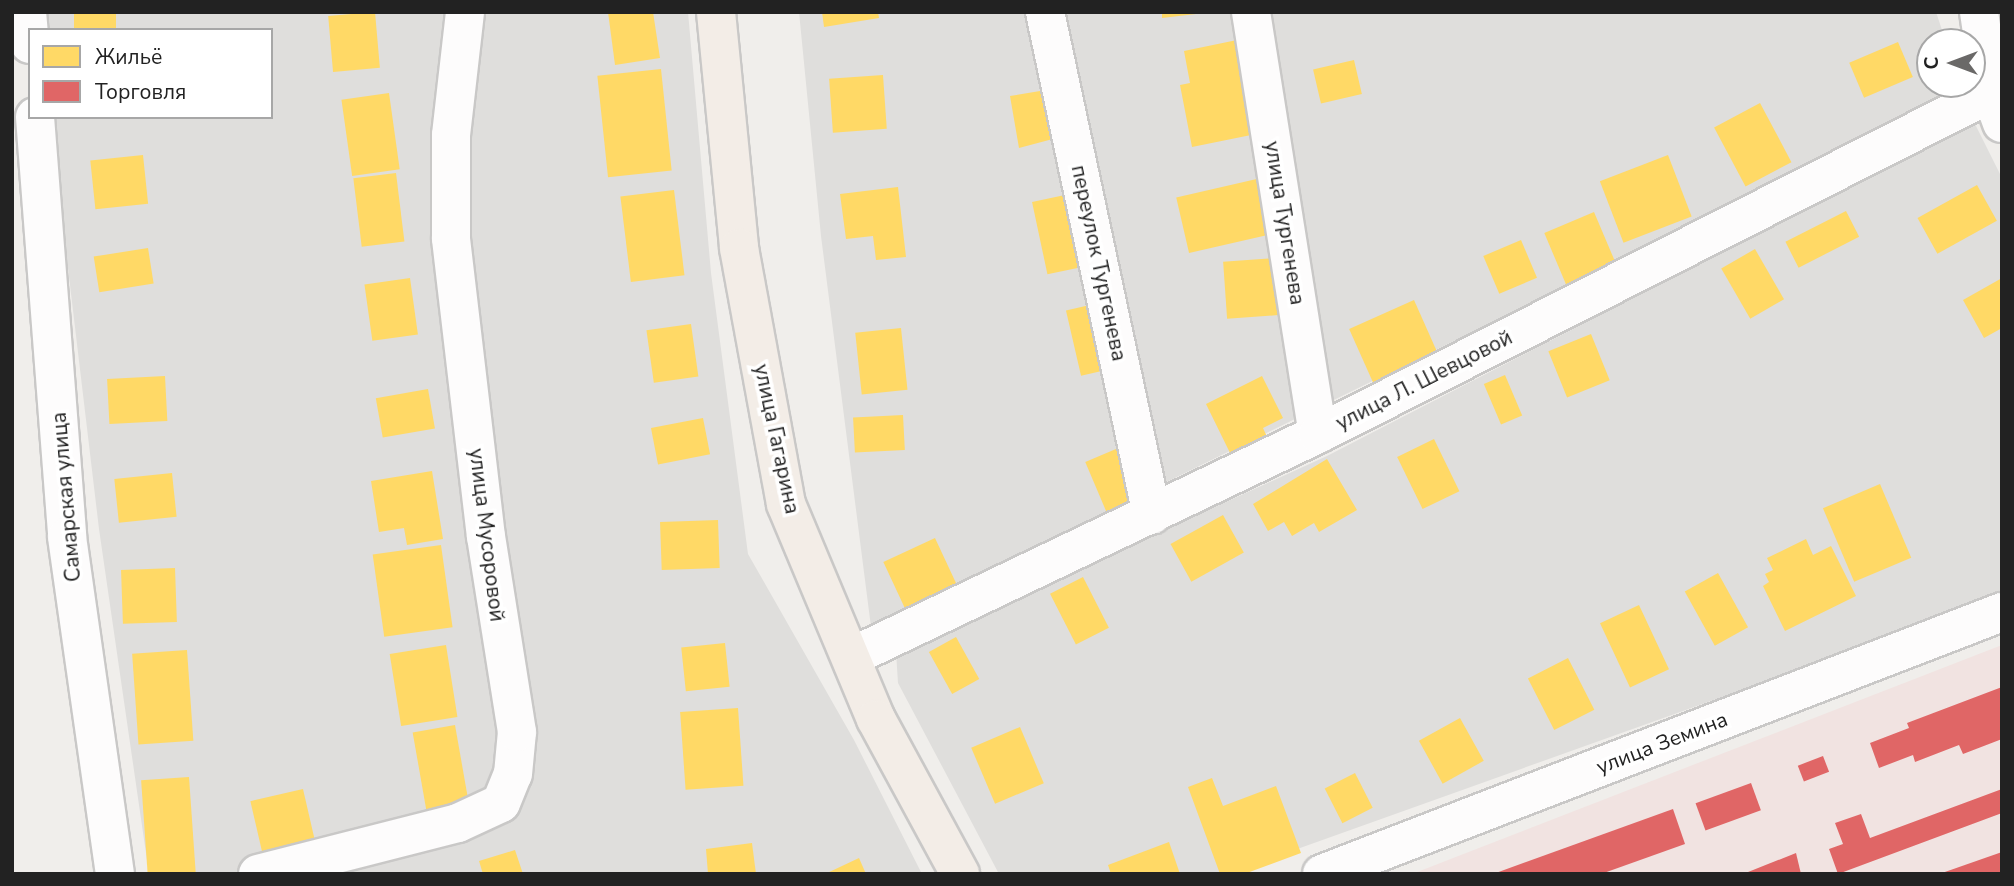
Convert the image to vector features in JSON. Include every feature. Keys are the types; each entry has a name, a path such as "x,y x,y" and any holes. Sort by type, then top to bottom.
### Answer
{"main road":[{"name":"улица Гагарина","path":"716,12 739,248 786,504 876,719 960,874"}],"street":[{"name":"улица Мусоровой","path":"258,874 458,823 500,803 513,774 517,732 486,537 451,238 451,135 465,12"},
{"name":"переулок Тургенева","path":"1045,12 1152,515"},
{"name":"улица Тургенева","path":"1251,12 1318,434"},
{"path":"1979,12 1997,108"},
{"name":"улица Л. Шевцовой","path":"852,657 1997,108"},
{"name":"Самарская улица","path":"35,119 67,537 115,874"},
{"name":"улица Земина","path":"1322,874 2002,612"}],"shaded area":[{"path":"38,12 688,12 711,273 748,554 854,740 922,874 149,874 99,529 50,119 273,119 273,28 40,28"},
{"path":"799,12 1936,12 1941,28 1916,28 1916,98 1950,98 871,627 821,236"},
{"path":"1974,122 2002,178 2002,597 1227,874 999,874 898,683 896,652 1327,456"},
{"path":"2002,645 2002,874 1412,874"}],"building: Жильё":[{"path":"74,12 116,12 116,28 74,28"},
{"path":"375,12 380,68 333,72 328,16"},
{"path":"608,12 653,12 660,58 615,65"},
{"path":"822,12 878,12 879,18 824,27"},
{"path":"1162,12 1196,12 1196,14 1162,18"},
{"path":"1237,40 1256,134 1192,147 1180,85 1190,83 1184,51"},
{"path":"1898,42 1913,77 1864,98 1849,63"},
{"path":"1354,60 1362,94 1321,104 1313,69"},
{"path":"661,69 672,170 608,177 597,76"},
{"path":"883,75 887,129 833,133 829,79"},
{"path":"1052,89 1064,136 1019,148 1010,96"},
{"path":"389,93 400,169 352,176 341,100"},
{"path":"1760,103 1791,162 1746,187 1714,127"},
{"path":"143,155 148,204 95,209 90,161"},
{"path":"1668,155 1692,217 1624,243 1600,181"},
{"path":"396,173 404,241 362,247 353,178"},
{"path":"1261,178 1274,234 1189,253 1176,198"},
{"path":"1977,185 1997,221 1937,254 1918,218"},
{"path":"898,187 906,257 876,260 873,236 846,239 840,194"},
{"path":"674,190 684,275 631,282 620,197"},
{"path":"1079,192 1094,264 1047,274 1032,202"},
{"path":"1846,211 1859,237 1799,268 1785,242"},
{"path":"1594,212 1619,272 1570,293 1544,233"},
{"path":"1521,240 1537,278 1499,294 1483,256"},
{"path":"148,248 154,284 99,292 94,257"},
{"path":"1755,249 1784,299 1750,319 1721,268"},
{"path":"1277,258 1281,315 1227,319 1223,262"},
{"path":"410,278 418,334 372,341 364,284"},
{"path":"2002,278 2002,328 1984,338 1963,300"},
{"path":"1414,300 1440,358 1375,387 1349,329"},
{"path":"1103,302 1118,367 1081,376 1066,311"},
{"path":"691,324 698,376 654,383 646,330"},
{"path":"901,328 907,390 862,394 855,333"},
{"path":"1591,334 1610,380 1567,398 1548,351"},
{"path":"1505,375 1522,416 1501,424 1484,384"},
{"path":"165,376 167,421 109,424 107,379"},
{"path":"1262,376 1283,418 1263,428 1268,439 1232,457 1206,404"},
{"path":"428,389 435,428 383,438 376,398"},
{"path":"903,415 905,450 855,453 853,418"},
{"path":"703,418 710,454 658,464 651,428"},
{"path":"1434,439 1459,491 1423,509 1397,457"},
{"path":"1123,446 1146,500 1108,516 1085,462"},
{"path":"1327,459 1357,510 1319,532 1314,523 1292,536 1284,522 1268,531 1253,504"},
{"path":"432,471 443,539 407,545 404,528 379,532 371,481"},
{"path":"172,473 177,517 119,523 114,479"},
{"path":"1880,484 1911,558 1854,582 1823,508"},
{"path":"1223,515 1244,553 1191,582 1171,544"},
{"path":"718,520 720,568 662,570 660,522"},
{"path":"935,538 961,593 909,617 883,562"},
{"path":"1806,539 1813,555 1831,546 1856,596 1785,631 1763,586 1769,582 1765,574 1773,570 1767,558"},
{"path":"441,545 453,627 384,637 373,555"},
{"path":"175,568 177,622 123,624 121,570"},
{"path":"1718,573 1748,627 1715,646 1685,591"},
{"path":"1083,577 1109,628 1076,645 1050,594"},
{"path":"1639,605 1669,669 1630,688 1600,623"},
{"path":"956,637 979,679 952,694 929,652"},
{"path":"725,643 730,687 686,691 681,648"},
{"path":"446,645 457,717 401,726 390,654"},
{"path":"187,650 193,741 138,745 132,654"},
{"path":"1568,658 1594,710 1554,730 1528,678"},
{"path":"738,708 743,786 686,790 680,712"},
{"path":"1460,718 1484,761 1443,784 1419,741"},
{"path":"455,725 470,812 428,819 413,732"},
{"path":"1020,727 1044,783 995,804 971,748"},
{"path":"1355,773 1373,808 1342,823 1325,788"},
{"path":"189,777 196,874 148,874 141,780"},
{"path":"1212,778 1223,806 1276,786 1301,853 1244,874 1220,874 1188,787"},
{"path":"303,789 317,849 264,862 250,801"},
{"path":"1169,842 1180,874 1111,874 1108,865"},
{"path":"752,843 756,874 708,874 706,849"},
{"path":"515,850 523,874 483,874 479,861"},
{"path":"859,858 866,874 825,874"}],"building: Торговля":[{"path":"2002,687 2002,739 1963,754 1959,745 1915,762 1913,755 1879,768 1870,743 1909,728 1907,723"},
{"path":"1823,756 1829,772 1804,782 1798,766"},
{"path":"1751,783 1761,810 1705,830 1696,803"},
{"path":"2002,789 2002,813 1838,874 1829,849 1843,844 1835,823 1861,814 1870,838"},
{"path":"1673,809 1685,844 1601,874 1493,874"},
{"path":"2002,852 2002,874 1942,874 1942,873"},
{"path":"1796,853 1801,874 1743,874"}]}
